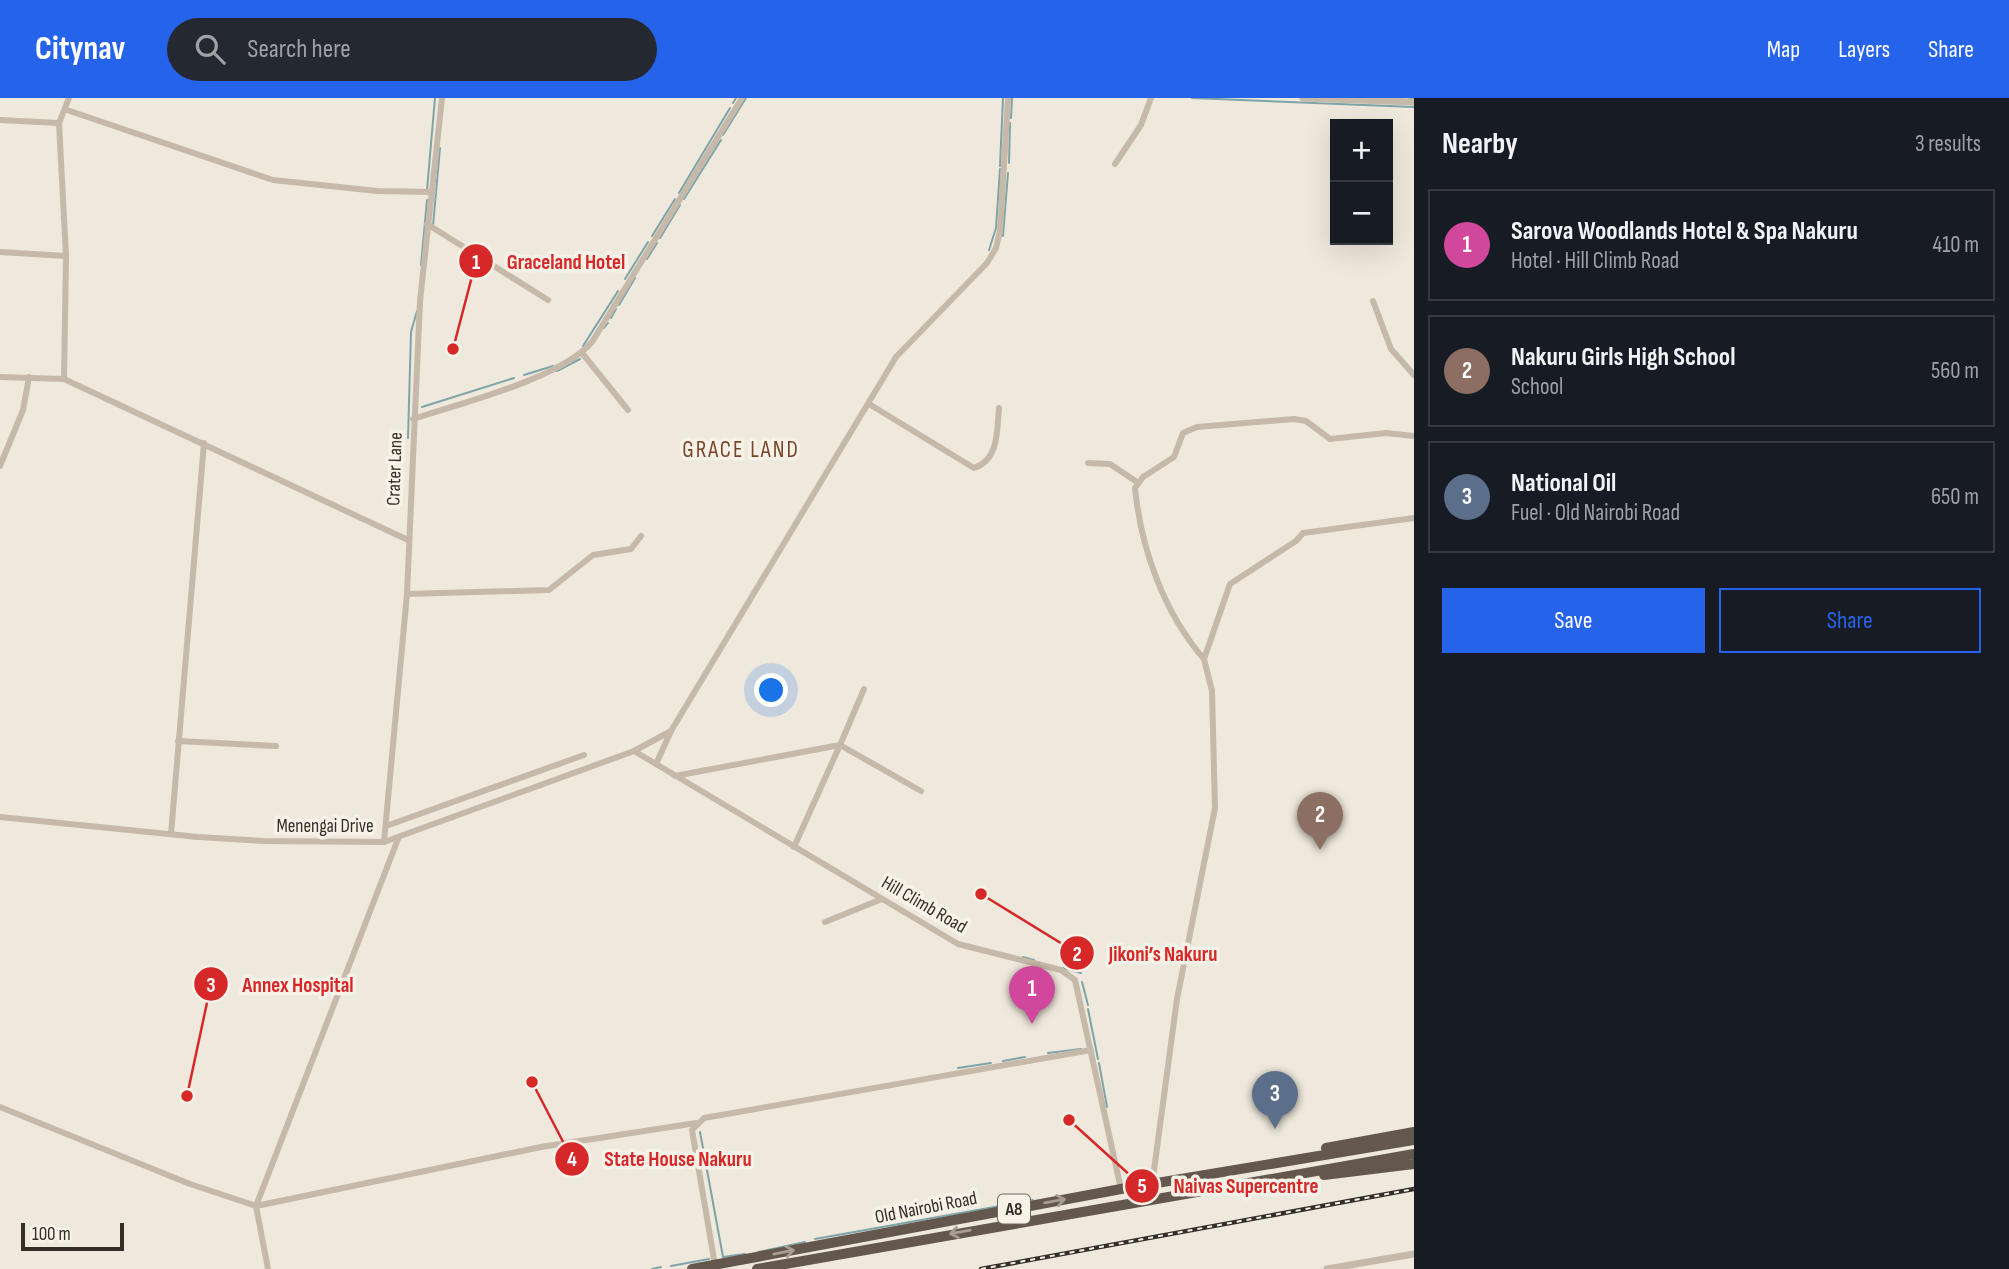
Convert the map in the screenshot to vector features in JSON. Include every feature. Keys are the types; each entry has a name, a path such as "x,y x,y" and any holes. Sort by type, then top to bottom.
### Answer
{"highway":[{"path":"1293,1161 1347,1142 1414,1132"},
{"name":"Old Nairobi Road","path":"692,1269 1121,1189 1414,1140"},
{"name":"Old Nairobi Road","path":"757,1269 1414,1154"},
{"path":"1295,1176 1362,1172 1414,1164"}],"street":[{"path":"64,379 66,256 59,122 67,110 69,98"},
{"name":"Crater Lane","path":"384,842 407,594 412,419 427,224 433,192 442,98"},
{"path":"412,419 514,385 571,362 582,353 592,342 742,98"},
{"path":"656,764 671,731 896,357 987,263 996,248 1000,231 1009,98"},
{"path":"1115,164 1141,125 1151,98"},
{"path":"1303,98 1414,102"},
{"path":"67,110 273,180 377,191 433,192"},
{"path":"0,120 59,122"},
{"path":"427,224 548,300"},
{"path":"0,252 66,256"},
{"path":"1373,301 1391,349 1414,375"},
{"path":"582,353 628,410"},
{"path":"0,377 64,379 408,540"},
{"path":"0,466 23,410 30,377"},
{"path":"869,404 974,468 984,464 994,451 999,408"},
{"path":"1137,482 1174,457 1183,433 1197,427 1294,419 1306,421 1330,439 1386,433 1414,436"},
{"path":"171,834 204,443"},
{"path":"1088,463 1110,464 1137,482"},
{"path":"1137,482 1140,524 1153,569 1186,638 1204,659 1212,691 1215,808 1175,1009 1152,1185"},
{"path":"1204,659 1230,584 1296,541 1303,533 1414,518"},
{"path":"407,594 549,590 593,555 631,549 641,536"},
{"path":"794,848 864,689"},
{"name":"Menengai Drive","path":"0,817 264,841 384,842 634,751 671,731"},
{"path":"178,741 276,746"},
{"path":"675,776 840,745 921,791"},
{"name":"Hill Climb Road","path":"634,751 965,947 1070,975 1079,985 1121,1189"},
{"path":"386,826 583,755"},
{"path":"268,1269 256,1206 398,839"},
{"path":"825,922 882,899"},
{"path":"0,1107 190,1184 256,1206 541,1147 696,1123 704,1118 1091,1050"},
{"path":"696,1123 692,1130 715,1265"},
{"path":"1327,1269 1414,1254"}],"waterway":[{"path":"427,190 435,98"},
{"path":"733,103 736,98"},
{"path":"723,135 746,98"},
{"path":"1000,166 1003,98"},
{"path":"1011,118 1012,98"},
{"path":"1192,98 1414,107"},
{"path":"1409,98 1414,98"},
{"path":"679,193 730,108"},
{"path":"1009,163 1010,123"},
{"path":"684,199 721,140"},
{"path":"433,226 440,148"},
{"path":"989,250 996,228 1000,169"},
{"path":"1003,236 1008,173"},
{"path":"652,236 675,199"},
{"path":"421,265 427,200"},
{"path":"660,238 680,205"},
{"path":"625,279 648,242"},
{"path":"647,259 657,243"},
{"path":"619,305 635,278"},
{"path":"583,346 618,291"},
{"path":"611,318 616,309"},
{"path":"408,438 411,332 417,311"},
{"path":"604,328 608,323"},
{"path":"557,371 580,359"},
{"path":"524,375 553,366"},
{"path":"422,407 514,378"},
{"path":"1023,957 1034,960"},
{"path":"1063,968 1081,973"},
{"path":"1082,982 1088,1005"},
{"path":"1088,1009 1098,1059"},
{"path":"1048,1053 1081,1049"},
{"path":"1003,1061 1025,1057"},
{"path":"958,1068 991,1063"},
{"path":"1099,1063 1107,1107"},
{"path":"700,1132 723,1257 745,1254"},
{"path":"815,1239 1033,1200"},
{"path":"758,1252 805,1242"},
{"path":"671,1266 709,1259"},
{"path":"652,1269 661,1267"}],"railway":[{"path":"981,1269 1414,1189"}],"place":[{"name":"Graceland Hotel","path":"453,349"},
{"name":"Nakuru Girls High School","path":"1320,850"},
{"name":"Jikoni’s Nakuru","path":"981,894"},
{"name":"Sarova Woodlands Hotel & Spa Nakuru","path":"1032,1024"},
{"name":"State House Nakuru","path":"532,1082"},
{"name":"Annex Hospital","path":"187,1096"},
{"name":"Naivas Supercentre","path":"1069,1120"},
{"name":"National Oil","path":"1275,1129"}],"district":[{"name":"GRACE LAND","path":"741,450"}]}
